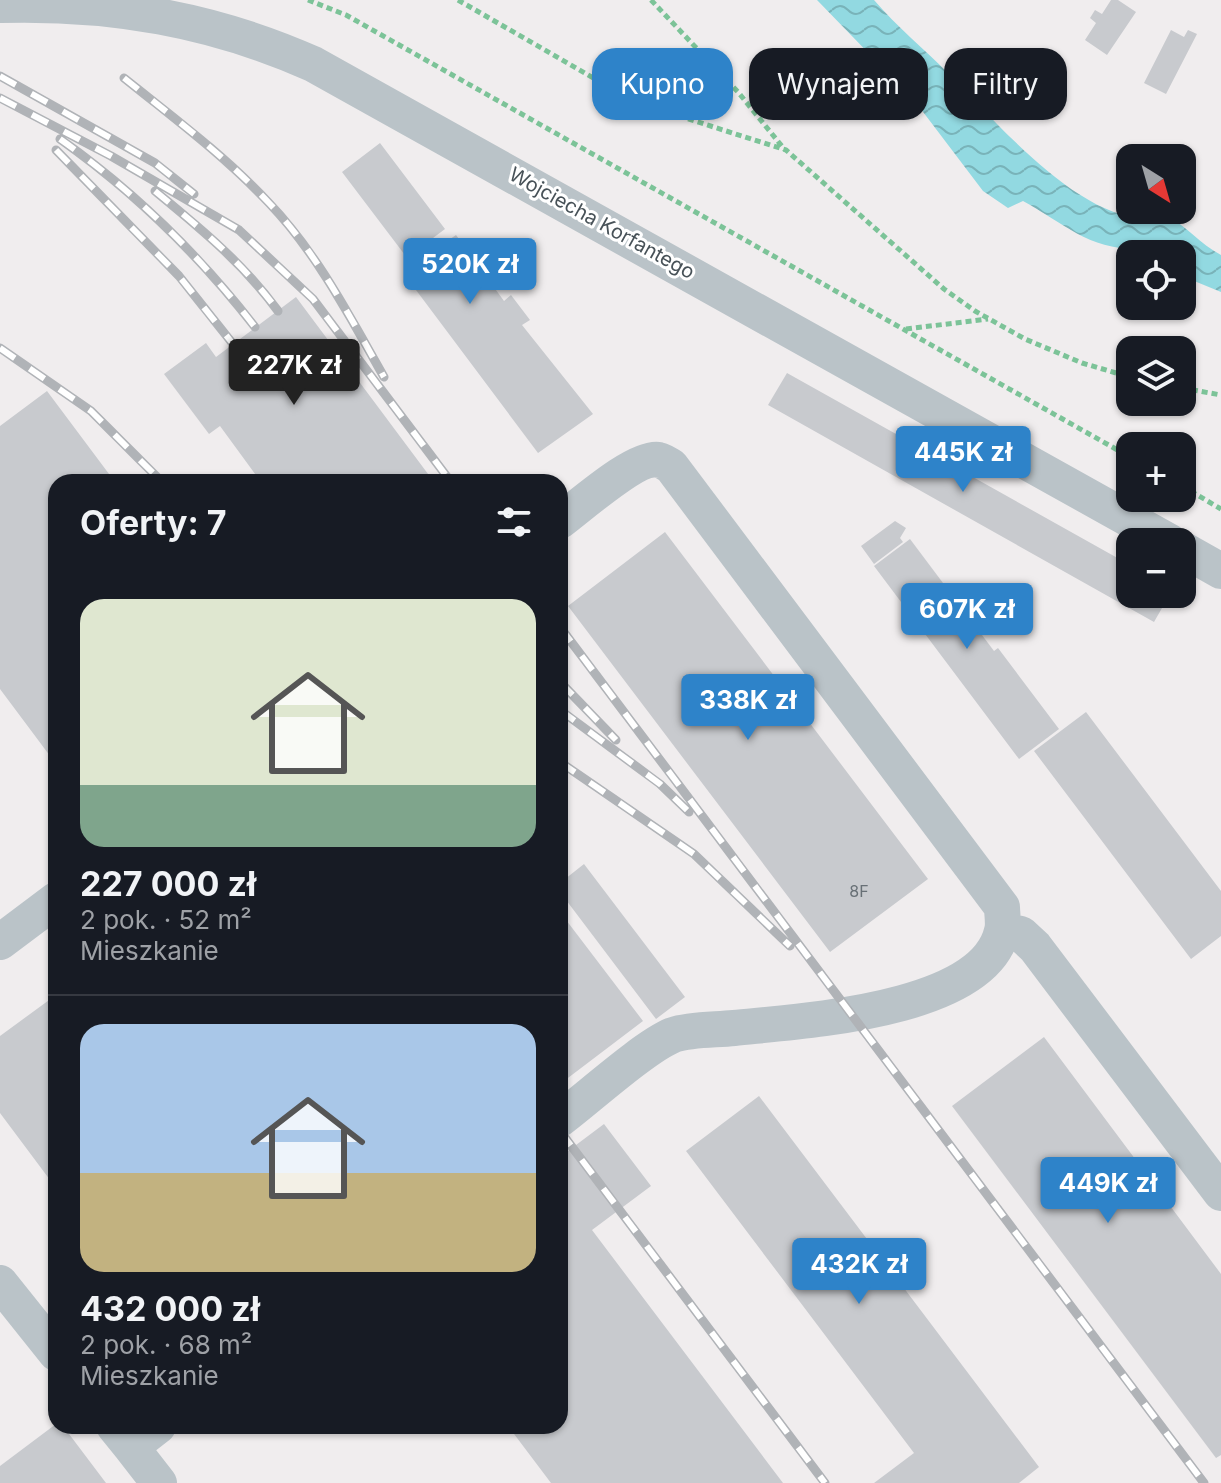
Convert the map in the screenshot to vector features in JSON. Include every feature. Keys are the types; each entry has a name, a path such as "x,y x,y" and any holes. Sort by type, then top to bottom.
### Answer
{"street":[{"name":"Wojciecha Korfantego","path":"0,5 117,8 170,16 221,29 313,64 1145,528"},
{"path":"568,515 609,484 648,461 660,460 671,466 1002,907 1003,930 994,950 975,970 949,986 918,998 852,1015 673,1035 568,1113"},
{"path":"1196,557 1221,571"},
{"path":"0,942 48,906"},
{"path":"1003,930 1021,934 1035,947 1221,1193"},
{"path":"0,1283 48,1343"},
{"path":"134,1434 159,1483"}],"path":[{"path":"308,0 346,15 1116,449"},
{"path":"458,0 635,102 786,150"},
{"path":"651,0 738,92 786,150 944,289 1025,339 1082,363 1116,373"},
{"path":"905,329 989,319"},
{"path":"1196,391 1221,395"},
{"path":"1196,494 1221,509"}],"water":[{"path":"817,0 874,0 922,48 864,48"},
{"path":"928,54 944,69 944,120 994,120 1018,145 1077,193 1116,211 1116,224 1180,224 1221,255 1221,292 1196,282 1196,240 1116,240 1116,247 1104,245 1077,234 1023,201 1008,208 983,191 928,118"}],"building":[{"path":"1111,0 1118,0 1136,12 1107,55 1085,40 1096,23 1090,18 1095,10 1102,14"},
{"path":"1171,30 1184,37 1188,30 1197,34 1166,94 1144,83"},
{"path":"380,143 445,229 433,238 440,246 456,235 504,301 511,295 530,320 522,325 593,414 538,453 404,274 414,267 342,172"},
{"path":"296,297 428,474 255,474 220,426 209,434 164,374 206,343 216,357"},
{"path":"787,373 1116,557 1116,601 768,405"},
{"path":"47,391 109,474 48,474 48,753 0,689 0,426"},
{"path":"895,521 906,528 900,538 903,542 874,564 861,546"},
{"path":"665,532 928,879 830,952 568,606"},
{"path":"910,539 994,651 998,648 1059,729 1019,759 874,566"},
{"path":"1129,608 1162,608 1154,622"},
{"path":"1086,712 1221,891 1221,936 1191,959 1034,751"},
{"path":"584,864 685,997 656,1019 568,903 568,877"},
{"path":"568,923 643,1021 568,1078"},
{"path":"48,1001 48,1177 0,1113 0,1036"},
{"path":"1044,1037 1221,1274 1221,1455 1216,1458 952,1106"},
{"path":"759,1096 1039,1467 1019,1483 874,1483 914,1453 686,1151"},
{"path":"604,1124 651,1186 592,1230 783,1483 551,1483 514,1434 568,1434 568,1151"},
{"path":"48,1430 48,1434 69,1434 106,1483 0,1483 0,1466"}],"railway":[{"path":"0,76 155,163 194,194"},
{"path":"124,78 217,153 286,222 332,286 384,377"},
{"path":"0,98 111,156 239,230 313,299 445,474"},
{"path":"60,139 88,159 165,226 255,327"},
{"path":"56,150 179,276 233,344"},
{"path":"155,191 236,262 278,311"},
{"path":"0,348 91,411 154,474"},
{"path":"568,638 1204,1483"},
{"path":"568,690 616,740"},
{"path":"568,716 660,784 689,812"},
{"path":"568,767 694,854 790,946"},
{"path":"568,1142 825,1483"}]}
